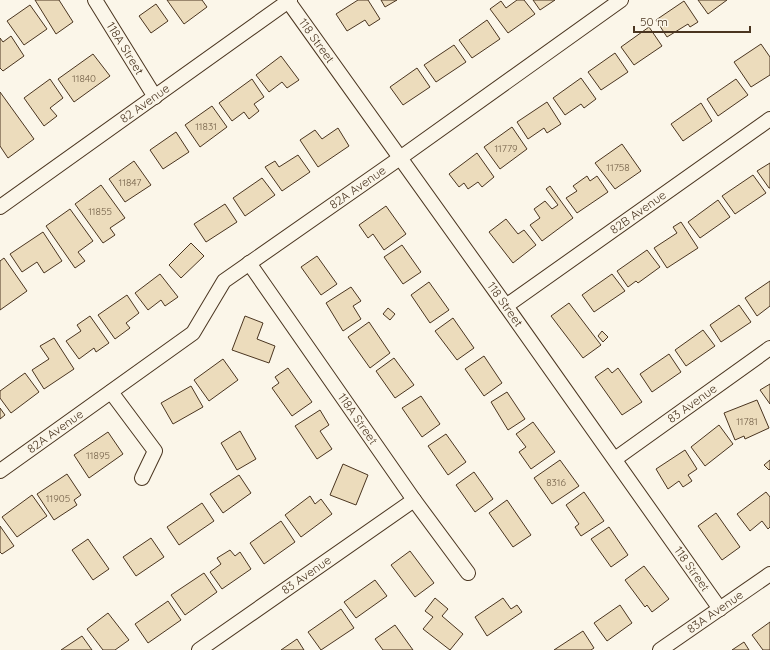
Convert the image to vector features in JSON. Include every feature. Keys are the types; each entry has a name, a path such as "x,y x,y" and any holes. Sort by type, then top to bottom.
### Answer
{"street":[{"name":"118A Street","path":"95,0 155,97"},
{"name":"82A Avenue","path":"0,471 193,333 224,281 622,0"},
{"name":"82 Avenue","path":"0,207 289,1"},
{"name":"118 Street","path":"289,1 720,609"},
{"name":"82B Avenue","path":"506,306 770,119"},
{"name":"118A Street","path":"249,263 414,500 468,573"},
{"name":"83 Avenue","path":"615,459 770,348"},
{"path":"111,392 155,451 142,478"},
{"name":"83 Avenue","path":"199,650 414,500"},
{"name":"83A Avenue","path":"660,650 770,574"}],"building":[{"path":"35,0 59,0 73,22 56,34"},
{"path":"167,0 202,0 207,7 184,24"},
{"path":"358,0 368,0 380,19 369,26 365,20 347,31 336,14"},
{"path":"381,0 397,0 385,7"},
{"path":"517,0 524,0 535,14 508,33 490,9 501,1 506,8"},
{"path":"533,0 555,0 540,10"},
{"path":"698,0 727,0 708,14"},
{"path":"684,1 698,22 690,27 688,24 667,37 656,20"},
{"path":"156,4 168,21 151,33 139,16"},
{"path":"30,5 47,29 24,45 7,21"},
{"path":"487,20 500,39 472,58 459,40"},
{"path":"649,27 662,46 634,65 621,47"},
{"path":"11,36 24,56 3,71 0,68 0,38 3,42"},
{"path":"761,44 770,57 770,75 751,87 734,62"},
{"path":"454,45 466,62 436,82 424,65"},
{"path":"615,53 628,72 601,90 588,72"},
{"path":"93,54 110,76 74,102 58,79"},
{"path":"281,56 299,80 287,88 282,82 269,92 256,75"},
{"path":"417,68 430,87 403,105 390,87"},
{"path":"581,78 596,99 584,108 581,104 565,115 553,98"},
{"path":"50,79 63,98 50,108 57,116 44,126 24,98"},
{"path":"252,79 264,97 254,104 259,111 249,119 244,112 232,121 219,103"},
{"path":"736,79 748,95 718,116 707,99"},
{"path":"0,92 34,139 8,158 0,146"},
{"path":"547,102 561,124 547,133 544,128 528,139 517,122"},
{"path":"701,103 712,121 683,141 671,124"},
{"path":"212,106 227,127 200,147 185,125"},
{"path":"512,127 527,149 500,169 484,147"},
{"path":"338,128 349,146 318,167 300,140 315,130 322,139"},
{"path":"176,132 189,152 163,169 150,150"},
{"path":"622,144 641,171 615,189 595,163"},
{"path":"477,153 494,177 482,187 478,182 468,189 464,183 459,187 449,174"},
{"path":"298,155 310,172 282,191 265,167 275,161 279,167"},
{"path":"134,161 151,185 125,202 109,179"},
{"path":"770,163 770,188 769,188 757,171"},
{"path":"753,175 766,193 735,214 722,196"},
{"path":"587,176 590,181 597,176 608,192 577,213 566,198 577,191 573,186"},
{"path":"262,178 275,195 245,216 233,198"},
{"path":"101,185 125,218 110,228 115,235 103,243 75,204"},
{"path":"550,186 573,218 542,241 530,225 540,218 534,209 545,201 552,209 558,205 546,189"},
{"path":"718,200 730,217 700,238 688,222"},
{"path":"225,204 237,222 206,242 194,224"},
{"path":"386,206 406,234 384,250 373,234 368,238 359,225"},
{"path":"70,209 93,241 78,252 85,261 75,268 46,226"},
{"path":"506,219 518,234 524,230 536,245 513,263 489,232"},
{"path":"681,222 698,248 667,268 654,248 677,233 673,227"},
{"path":"43,232 62,261 44,273 37,262 22,272 10,254"},
{"path":"191,243 204,256 181,278 169,265"},
{"path":"402,245 421,272 403,284 384,257"},
{"path":"647,250 660,267 638,283 636,281 628,287 617,271"},
{"path":"317,256 337,284 321,295 301,267"},
{"path":"4,258 27,291 0,310 0,261"},
{"path":"160,274 178,297 165,306 161,300 148,310 135,293"},
{"path":"612,274 625,291 594,312 582,295"},
{"path":"770,281 770,306 757,316 745,298"},
{"path":"429,282 449,310 430,323 411,295"},
{"path":"351,287 361,301 353,306 361,319 343,331 326,303"},
{"path":"127,295 139,313 126,323 130,328 115,339 98,315"},
{"path":"569,303 601,345 583,358 551,316"},
{"path":"739,305 751,322 721,342 710,325"},
{"path":"388,308 395,314 390,320 383,314"},
{"path":"90,316 109,343 96,352 94,348 79,359 66,341 81,331 77,325"},
{"path":"245,316 263,323 257,339 275,346 269,363 232,350"},
{"path":"453,318 474,348 457,360 435,331"},
{"path":"369,322 390,353 370,368 348,337"},
{"path":"703,330 715,346 686,366 675,350"},
{"path":"602,331 608,337 603,342 598,336"},
{"path":"54,338 74,369 44,389 32,370 49,359 40,346"},
{"path":"669,354 681,372 652,392 640,374"},
{"path":"484,356 502,383 484,396 465,369"},
{"path":"394,358 414,385 395,398 376,371"},
{"path":"223,359 238,380 209,401 194,380"},
{"path":"288,368 312,402 292,416 272,388 279,383 275,377"},
{"path":"608,368 612,373 618,368 642,402 622,415 595,377"},
{"path":"25,373 39,392 11,413 0,398 0,391"},
{"path":"770,384 770,404 760,390"},
{"path":"191,386 203,407 173,424 161,403"},
{"path":"507,392 525,419 508,430 491,402"},
{"path":"421,396 440,424 422,437 402,408"},
{"path":"757,400 769,428 745,439 744,436 735,440 724,413"},
{"path":"0,408 5,415 0,419"},
{"path":"320,410 329,425 320,431 332,449 317,459 295,426"},
{"path":"533,422 555,452 531,469 519,452 526,447 516,434"},
{"path":"719,425 733,444 705,466 691,447"},
{"path":"240,431 256,459 237,470 221,443"},
{"path":"108,432 123,454 89,478 74,455"},
{"path":"446,434 466,462 448,475 428,446"},
{"path":"685,450 697,469 688,475 692,481 683,487 679,481 668,489 656,469"},
{"path":"560,460 579,486 552,504 534,478"},
{"path":"770,460 770,469 769,470 764,465"},
{"path":"343,464 368,475 356,505 330,495"},
{"path":"474,472 493,499 475,512 456,485"},
{"path":"67,474 81,495 74,500 77,505 54,520 37,494"},
{"path":"239,475 251,493 223,513 210,494"},
{"path":"584,492 604,521 581,536 575,527 579,524 566,505"},
{"path":"766,492 770,497 770,527 768,529 762,521 750,531 737,514"},
{"path":"32,495 47,516 17,537 2,517"},
{"path":"310,496 315,504 321,499 332,514 301,537 285,515"},
{"path":"507,500 531,535 513,547 489,513"},
{"path":"202,503 214,521 179,545 167,527"},
{"path":"716,513 740,547 722,560 698,526"},
{"path":"281,521 295,542 264,564 250,543"},
{"path":"0,526 14,546 2,554 0,552"},
{"path":"609,527 628,555 611,567 591,539"},
{"path":"151,538 164,557 136,576 123,557"},
{"path":"88,539 109,569 93,580 72,550"},
{"path":"230,550 235,556 240,552 251,569 222,589 210,572 221,564 217,558"},
{"path":"410,551 434,583 415,597 391,565"},
{"path":"644,566 669,599 652,612 647,605 645,607 625,580"},
{"path":"204,573 217,592 185,615 171,595"},
{"path":"375,580 387,596 356,618 344,602"},
{"path":"435,598 448,609 442,616 463,634 450,650 423,629 433,617 425,611"},
{"path":"503,598 511,609 517,605 522,612 487,636 475,617"},
{"path":"168,601 181,620 148,643 135,624"},
{"path":"620,605 632,623 607,641 594,623"},
{"path":"341,609 354,628 321,650 308,632"},
{"path":"108,613 129,640 115,650 103,650 87,629"},
{"path":"770,622 770,650 763,650 752,635"},
{"path":"395,625 413,650 383,650 375,639"},
{"path":"583,631 594,648 591,650 554,650"},
{"path":"82,636 92,650 61,650"},
{"path":"297,639 304,650 281,650"},
{"path":"744,642 749,650 732,650"}]}
